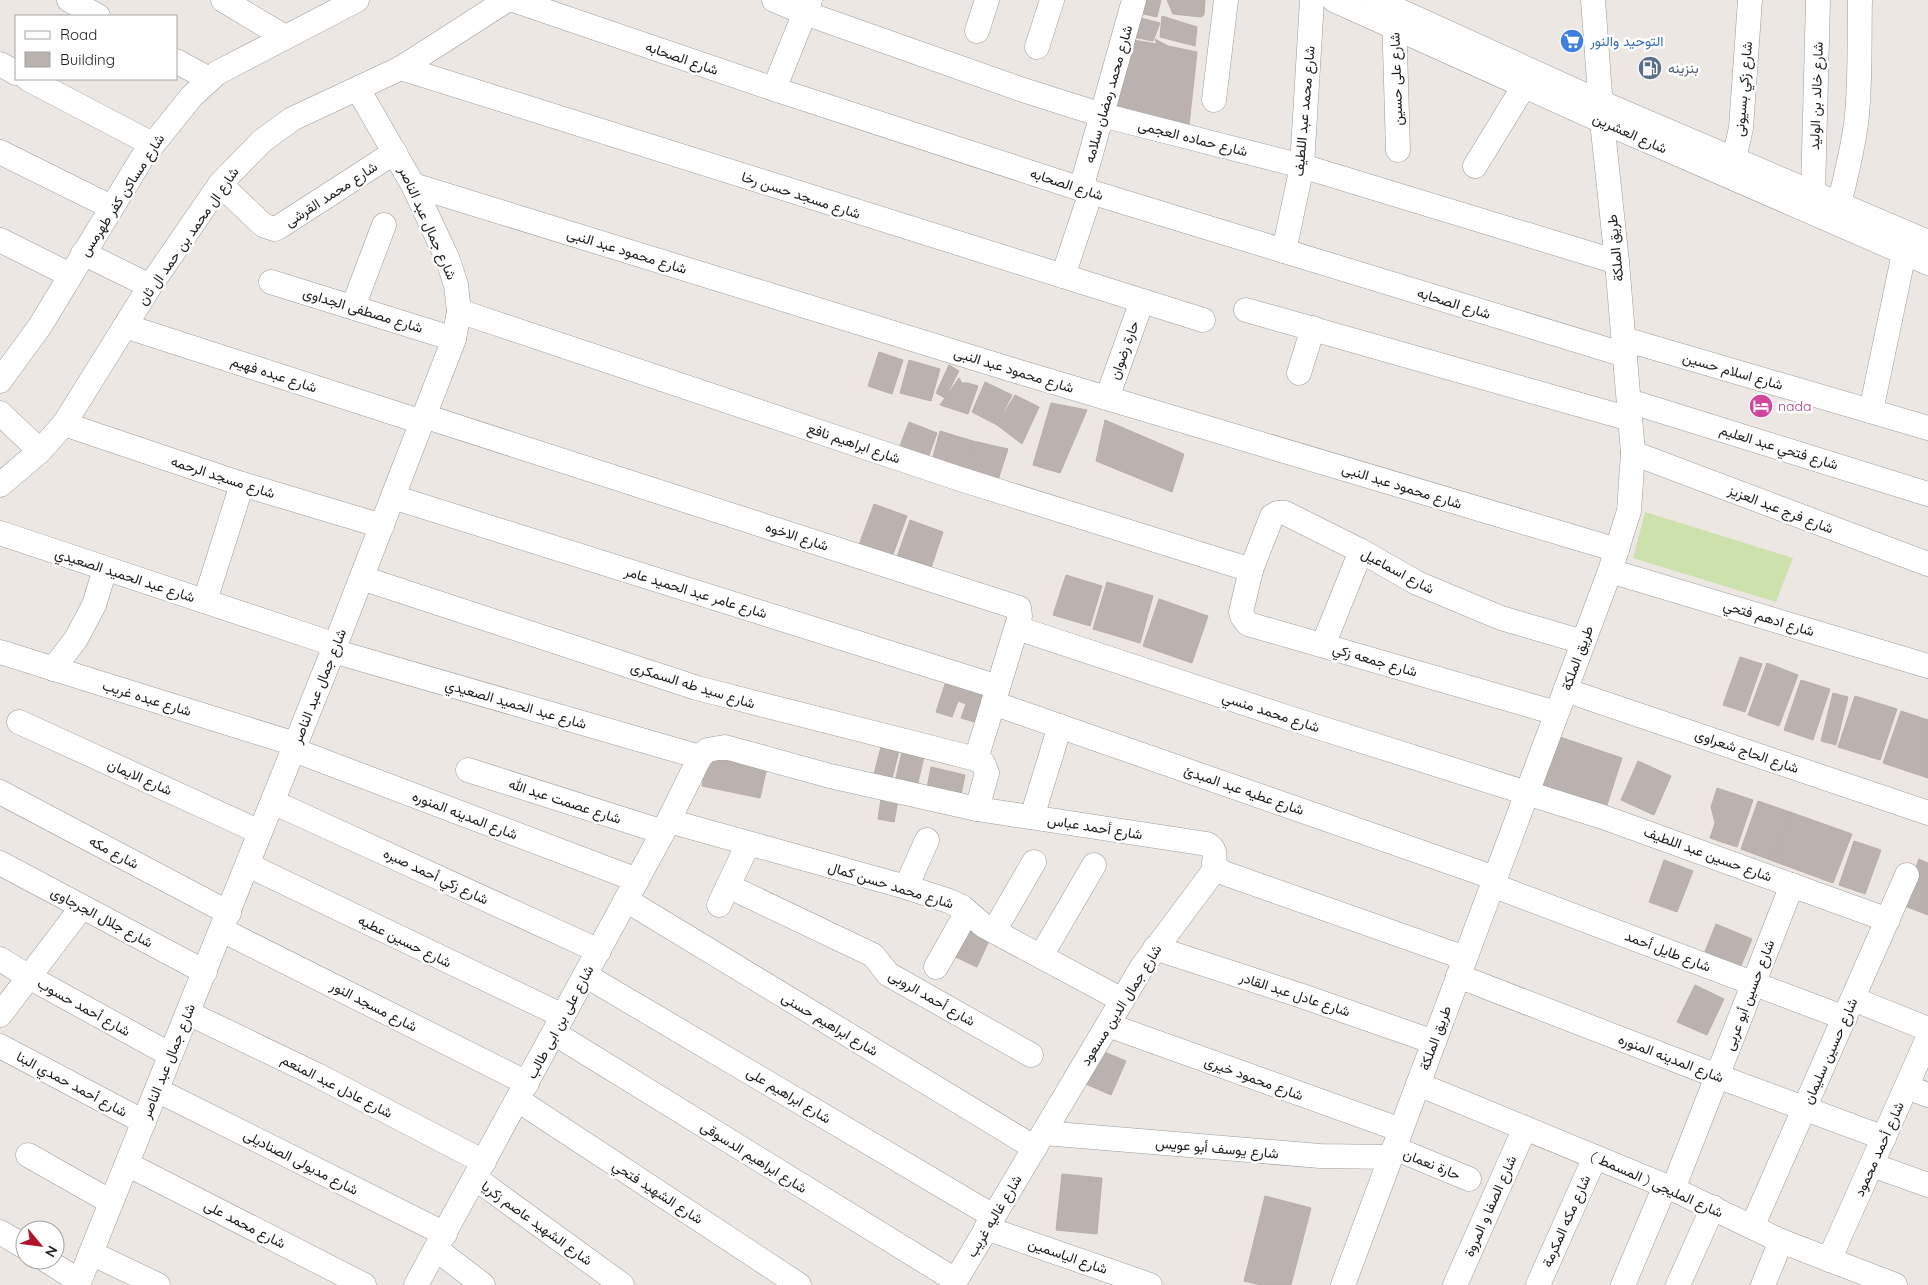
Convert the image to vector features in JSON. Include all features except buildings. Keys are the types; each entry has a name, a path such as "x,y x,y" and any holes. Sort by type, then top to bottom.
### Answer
{"street":[{"path":"69,0 96,15"},
{"path":"223,0 285,37"},
{"name":"شارع ال محمد بن حمد ال ثان","path":"0,485 40,451 64,424 150,286 220,184 262,140 292,119 401,68 507,0"},
{"name":"شارع الصحابه","path":"514,0 774,89 1086,190 1284,251 1624,347"},
{"name":"شارع حماده العجمى","path":"774,0 807,7 1023,90 1102,115 1302,166 1617,262"},
{"path":"977,32 987,0"},
{"path":"1037,47 1052,0"},
{"name":"شارع محمد رمضان سلامه","path":"1063,276 1086,190 1102,115 1134,0"},
{"path":"1214,100 1226,0"},
{"name":"شارع محمد عبد اللطيف","path":"1284,251 1302,166 1312,0"},
{"name":"شارع العشرين","path":"1334,0 1390,9 1601,112 1730,167 1904,253 1928,262"},
{"name":"طريق الملكة","path":"1343,1285 1583,642 1613,560 1628,511 1633,454 1630,410 1601,112 1593,0"},
{"name":"شارع زكي بسيونى","path":"1730,167 1741,128 1750,0"},
{"name":"شارع خالد بن الوليد","path":"1813,193 1818,0"},
{"path":"1839,204 1856,124 1859,84 1860,0"},
{"name":"شارع مساكن كفر طهرمس","path":"2,376 40,326 111,206 152,144 192,96 209,79 236,62 352,1"},
{"path":"774,89 807,7"},
{"name":"شارع العشرين","path":"1390,9 1524,86 1601,112"},
{"name":"شارع على حسين","path":"1390,9 1398,150"},
{"path":"178,62 209,79"},
{"path":"0,64 15,72"},
{"name":"شارع مسجد حسن رخا","path":"401,68 1203,320"},
{"path":"30,80 152,144"},
{"path":"1475,166 1524,86"},
{"name":"شارع جمال عبد الناصر","path":"78,1283 157,1090 169,1054 205,972 335,648 454,338 459,311 456,286 448,260 413,185 358,89"},
{"path":"0,152 111,206"},
{"name":"شارع محمد القرشى","path":"220,184 263,225 274,229 280,227 395,152"},
{"name":"شارع العشرين","path":"1730,167 1813,193 1928,242"},
{"name":"شارع محمود عبد النبى","path":"413,185 1107,398 1613,560"},
{"path":"353,307 384,225"},
{"path":"0,240 70,275"},
{"path":"83,253 150,286"},
{"path":"1871,411 1904,253"},
{"name":"شارع مصطفى الجداوى","path":"271,282 454,338"},
{"name":"حارة رضوان","path":"1107,398 1142,301"},
{"name":"شارع فتحي عبد العليم","path":"1246,310 1630,410 1928,494"},
{"name":"شارع ابراهيم نافع","path":"459,311 957,478 1251,570"},
{"name":"شارع عبده فهيم","path":"125,326 423,419"},
{"path":"1299,373 1313,328"},
{"name":"شارع اسلام حسين","path":"1624,347 1871,411 1928,428"},
{"path":"0,413 40,451"},
{"name":"شارع الاخوه","path":"423,419 1016,606 1021,612 1017,628 976,758"},
{"name":"شارع مسجد الرحمه","path":"64,424 242,484 382,526"},
{"name":"شارع فرج عبد العزيز","path":"1633,454 1928,564"},
{"path":"205,601 242,484"},
{"name":"شارع عامر عبد الحميد عامر","path":"393,497 996,695"},
{"name":"شارع اسماعيل","path":"1251,570 1272,516 1278,512 1286,513 1361,551 1416,583 1501,618 1583,642"},
{"name":"شارع عبد الحميد الصعيدي","path":"0,533 205,601 335,648 700,757"},
{"path":"1324,645 1361,551"},
{"name":"شارع ادهم فتحي","path":"1613,560 1928,666"},
{"path":"53,669 76,639 94,605 105,569"},
{"name":"شارع جمعه زكي","path":"1251,570 1241,612 1248,624 1556,713"},
{"name":"شارع سيد طه السمكرى","path":"362,578 697,688 976,758"},
{"name":"شارع محمد منسي","path":"1017,628 1289,718 1526,793"},
{"name":"شارع عبده غريب","path":"0,652 294,747"},
{"name":"شارع الحاج شعراوى","path":"1565,690 1928,813"},
{"name":"شارع عطيه عبد المبدئ","path":"996,695 1060,726 1493,881"},
{"name":"شارع الايمان","path":"19,722 260,832"},
{"path":"1032,817 1060,726"},
{"name":"شارع المدينه المنوره","path":"294,747 631,890"},
{"name":"شارع أحمد عباس","path":"700,757 707,750 724,747 830,776 977,809 1207,844 1216,853 1214,864 1216,868"},
{"name":"شارع على بن ابى طالب","path":"416,1285 666,827 700,757"},
{"path":"976,758 982,762 987,773 977,809"},
{"name":"شارع عصمت عبد الله","path":"468,770 666,827"},
{"name":"شارع مكه","path":"0,792 225,921"},
{"name":"شارع حسين عبد اللطيف","path":"1526,793 1603,817 1888,920"},
{"name":"شارع زكي أحمد صبره","path":"273,802 598,951"},
{"name":"شارع محمد حسن كمال","path":"666,827 748,844 906,887 957,904 984,926 1122,1000"},
{"path":"906,887 927,840"},
{"name":"شارع أحمد الروبى","path":"748,844 724,896 873,955 888,974 1031,1055"},
{"path":"994,931 1034,862"},
{"name":"شارع جلال الجرجاوى","path":"0,863 205,972"},
{"name":"شارع حسين عطيه","path":"248,864 559,1025"},
{"path":"1041,956 1094,865"},
{"path":"1216,868 1462,967"},
{"name":"شارع جمال الدين مسعود","path":"1039,1141 1155,948 1216,868"},
{"name":"شارع حسين سليمان","path":"1752,1227 1907,875"},
{"name":"شارع طايل أحمد","path":"1493,881 1754,984 1928,1029"},
{"name":"شارع حسين أبو عربى","path":"1669,1188 1717,1076 1792,885"},
{"name":"شارع ابراهيم حسنى","path":"631,890 1039,1141"},
{"path":"0,1015 82,907"},
{"path":"936,967 967,912"},
{"name":"شارع مسجد النور","path":"225,921 522,1092"},
{"name":"شارع عادل عبد القادر","path":"1155,948 1299,994 1434,1042"},
{"name":"شارع أحمد حسوب","path":"0,959 169,1054"},
{"name":"شارع المدينه المنوره","path":"1462,967 1717,1076 1884,1138"},
{"name":"شارع ابراهيم على","path":"586,975 990,1222"},
{"name":"شارع عادل عبد المنعم","path":"188,1013 318,1075 480,1170"},
{"name":"شارع ابراهيم الدسوقى","path":"559,1025 954,1283"},
{"name":"شارع محمود خيرى","path":"1108,1025 1395,1145"},
{"name":"شارع أحمد محمود","path":"1829,1260 1884,1138 1918,1091 1928,1038"},
{"name":"شارع أحمد حمدي البنا","path":"0,1046 144,1122"},
{"name":"شارع المليجى ( المسمط )","path":"1418,1084 1713,1207 1781,1241 1829,1260 1869,1280 1894,1285"},
{"name":"شارع مدبولى الصناديلى","path":"157,1090 440,1241 483,1285"},
{"name":"شارع الشهيد فتحي","path":"522,1092 799,1285"},
{"name":"شارع الصفا و المروة","path":"1455,1285 1525,1128"},
{"name":"شارع يوسف أبو عويس","path":"1039,1141 1320,1156 1395,1145"},
{"name":"شارع غاليه غريب","path":"954,1283 1039,1141"},
{"name":"حارة نعمان","path":"1395,1145 1469,1179"},
{"path":"28,1155 112,1202"},
{"name":"شارع مكه المكرمة","path":"1538,1285 1595,1157"},
{"name":"شارع محمد على","path":"127,1164 364,1285"},
{"path":"1872,1165 1928,1184"},
{"name":"شارع الشهيد عاصم زكريا","path":"480,1170 622,1285"},
{"path":"1623,1285 1669,1188"},
{"path":"1678,1285 1713,1207"},
{"name":"شارع الياسمين","path":"990,1222 1149,1285"},
{"path":"0,1232 15,1241"},
{"path":"1763,1285 1781,1241"},
{"path":"91,1253 158,1285"},
{"path":"60,1270 78,1283"}],"green space":[{"path":"1645,512 1793,558 1776,602 1633,558"}],"place":[{"name":"التوحيد والنور","path":"1572,41"},
{"name":"بنزينه","path":"1650,68"},
{"name":"nada","path":"1761,406"}]}
